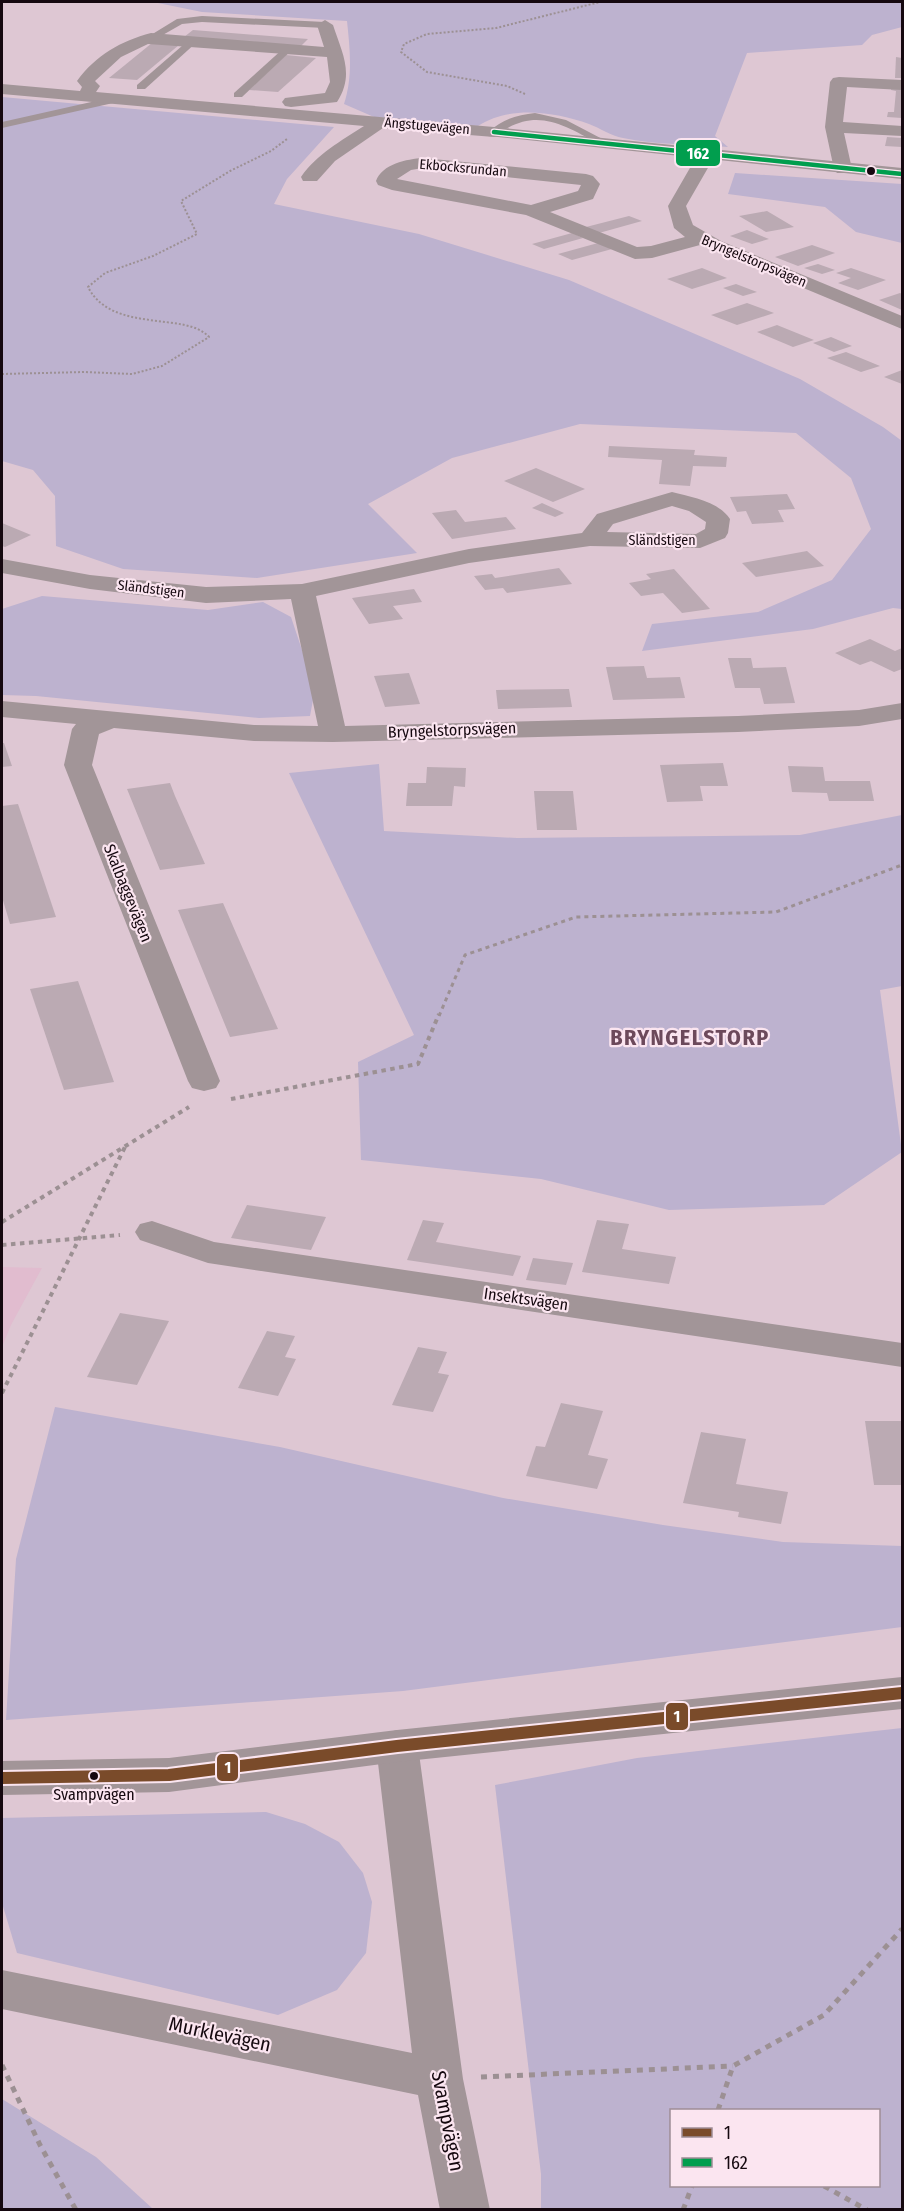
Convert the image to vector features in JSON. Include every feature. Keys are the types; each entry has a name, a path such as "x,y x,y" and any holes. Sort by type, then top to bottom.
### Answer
{"street":[{"name":"Ängstugevägen","path":"280,108 331,98 339,82 334,53 325,25"},
{"name":"Ängstugevägen","path":"87,90 86,81 101,63 133,43 149,39 334,53"},
{"path":"843,169 834,127 839,82 903,85"},
{"name":"Ängstugevägen","path":"2,89 87,90 141,87 268,98 280,108"},
{"name":"Ängstugevägen","path":"87,90 118,99 280,108 340,118 603,142 903,174"},
{"path":"310,177 329,157 373,128 378,122"},
{"path":"834,127 903,131"},
{"name":"Bryngelstorpsvägen","path":"707,154 677,206 684,228 699,239 903,323"},
{"name":"Ekbocksrundan","path":"532,211 578,199 586,195 591,184 586,180 423,163 406,165 395,170 385,179 392,184 532,211 634,253 652,252 699,239"},
{"name":"Sländstigen","path":"2,566 90,582 206,595 302,591 469,556 590,539"},
{"path":"302,591 333,734"},
{"name":"Bryngelstorpsvägen","path":"2,709 255,733 333,734 738,724 859,718 903,711"},
{"name":"Skalbaggevägen","path":"113,719 86,729 78,765 209,1095"},
{"name":"Insektsvägen","path":"152,1233 208,1252 903,1355"},
{"path":"2,1778 169,1775 397,1746 903,1693"},
{"name":"Svampvägen","path":"397,1746 439,2079 465,2210"},
{"name":"Murklevägen","path":"2,1990 439,2079"}],"lane":[{"name":"Ängstugevägen","path":"149,39 180,21 202,18 325,25"},
{"path":"141,87 193,41"},
{"path":"237,95 288,49"},
{"path":"2,125 118,99"},
{"path":"494,132 511,120 534,117 559,119 603,142"}],"path":[{"path":"534,117 532,98 507,86 427,72 401,52 404,44 427,34 496,28 600,2"},
{"path":"2,374 85,372 132,374 162,366 209,337 201,328 166,324 119,311 95,300 88,287 105,273 153,256 197,234 181,201 230,171 271,151 297,132 340,118"},
{"path":"2,1222 209,1095 418,1064 465,955 576,917 776,912 903,865"},
{"path":"2,1393 126,1145"},
{"path":"2,1245 152,1233"},
{"path":"439,2079 733,2066 824,2014 903,1929"},
{"path":"2,2065 40,2145 76,2210"},
{"path":"718,2109 733,2066"},
{"path":"683,2210 692,2187"},
{"path":"826,2187 867,2210"}],"shaded area":[{"path":"153,2 902,2 902,27 872,35 862,45 747,53 715,136 728,147 623,138 589,124 547,114 504,115 478,126 374,117 344,104 350,73 347,21 202,12"},
{"path":"2,97 334,127 287,179 274,204 419,234 569,280 800,379 883,427 902,441 902,609 893,608 813,629 642,651 652,624 758,612 832,580 871,529 851,478 796,433 580,424 452,458 368,504 417,553 257,578 123,569 56,546 55,496 33,470 2,461"},
{"path":"735,173 902,184 902,243 856,232 825,207 728,194"},
{"path":"42,596 208,610 263,602 291,617 315,689 310,716 259,718 36,696 2,695 2,609"},
{"path":"379,764 384,831 517,838 800,835 902,815 902,986 880,990 902,1152 824,1205 669,1210 541,1179 361,1160 358,1062 414,1035 289,773"},
{"path":"2,1267 42,1268 11,1325 2,1347"},
{"path":"55,1407 280,1447 503,1498 663,1525 783,1542 902,1546 902,1627 403,1691 6,1720 16,1559"},
{"path":"902,1728 902,2209 541,2209 541,2174 495,1785 637,1758"},
{"path":"266,1812 305,1824 339,1842 363,1873 372,1902 366,1953 337,1990 278,2015 17,1953 2,1903 2,1818"},
{"path":"2,2099 96,2157 153,2209 2,2209"}],"building":[{"path":"193,30 308,39 300,47 184,37"},
{"path":"152,43 179,45 137,80 109,78"},
{"path":"286,55 316,58 278,92 249,90"},
{"path":"896,57 902,58 902,78 895,78"},
{"path":"891,87 902,88 902,118 887,117 888,112 894,112 896,91 891,90"},
{"path":"887,137 902,138 902,147 885,146"},
{"path":"767,211 794,227 766,232 739,216"},
{"path":"629,216 642,221 599,233 586,227"},
{"path":"747,230 769,239 752,244 730,236"},
{"path":"572,233 583,238 544,249 532,244"},
{"path":"598,243 612,249 572,260 558,254"},
{"path":"812,245 835,253 798,266 775,257"},
{"path":"818,264 835,270 822,274 804,268"},
{"path":"702,268 727,278 692,289 667,279"},
{"path":"851,268 886,280 858,290 838,283 851,278 836,273"},
{"path":"736,284 757,292 743,296 723,288"},
{"path":"902,294 902,310 879,300"},
{"path":"747,303 774,313 737,325 711,315"},
{"path":"777,325 814,340 793,347 757,332"},
{"path":"831,337 852,346 834,352 813,343"},
{"path":"846,352 880,366 861,372 827,358"},
{"path":"902,370 902,384 884,377"},
{"path":"609,446 695,450 694,455 727,457 726,467 693,466 690,486 659,484 662,460 608,457"},
{"path":"536,468 585,489 553,502 504,481"},
{"path":"787,494 795,509 778,510 784,522 752,524 746,511 737,512 730,497"},
{"path":"542,503 564,513 555,517 532,508"},
{"path":"456,510 465,522 506,517 516,529 452,539 432,513"},
{"path":"2,523 31,535 5,547 2,546"},
{"path":"807,551 824,566 756,577 742,563"},
{"path":"559,568 572,584 507,593 503,588 485,590 474,576 492,574 495,578"},
{"path":"674,569 710,609 682,613 663,593 641,596 629,583 651,579 646,574"},
{"path":"414,589 422,602 393,606 403,619 369,624 352,598"},
{"path":"870,639 895,651 902,648 902,669 894,672 871,661 860,665 835,653"},
{"path":"728,658 751,658 753,668 786,667 795,703 764,704 760,688 735,688"},
{"path":"644,666 647,678 680,677 685,698 613,700 606,667"},
{"path":"409,673 420,704 385,707 374,676"},
{"path":"569,689 572,707 498,709 496,690"},
{"path":"2,743 4,743 12,766 2,767"},
{"path":"723,763 728,786 700,786 703,801 667,802 660,765"},
{"path":"788,766 823,767 825,781 870,781 874,801 829,801 827,793 792,792"},
{"path":"427,767 466,768 465,787 454,786 452,806 406,806 408,783 426,783"},
{"path":"170,783 205,864 160,870 127,789"},
{"path":"534,791 573,791 577,830 537,830"},
{"path":"18,804 56,917 10,924 2,897 2,806"},
{"path":"223,903 278,1029 230,1037 178,910"},
{"path":"78,981 114,1082 64,1090 30,989"},
{"path":"247,1205 326,1217 311,1250 231,1238"},
{"path":"423,1220 444,1223 436,1242 521,1256 513,1276 407,1260"},
{"path":"597,1220 629,1224 622,1249 676,1257 669,1284 582,1272"},
{"path":"533,1258 573,1263 566,1285 526,1280"},
{"path":"120,1313 169,1321 137,1385 87,1377"},
{"path":"267,1331 295,1336 285,1357 296,1359 278,1396 238,1388"},
{"path":"418,1347 447,1352 438,1373 449,1375 433,1412 392,1405"},
{"path":"561,1403 603,1411 588,1455 608,1459 597,1489 526,1476 536,1446 545,1447"},
{"path":"865,1421 902,1421 902,1485 874,1485"},
{"path":"701,1432 746,1439 736,1484 788,1492 781,1524 738,1517 739,1512 683,1503"}],"transit line":[{"name":"162","path":"494,132 902,174"},
{"name":"1","path":"2,1778 169,1775 397,1746 902,1693"}],"place":[{"name":"Svampvägen","path":"94,1776"}],"district":[{"name":"BRYNGELSTORP","path":"690,1037"}]}
